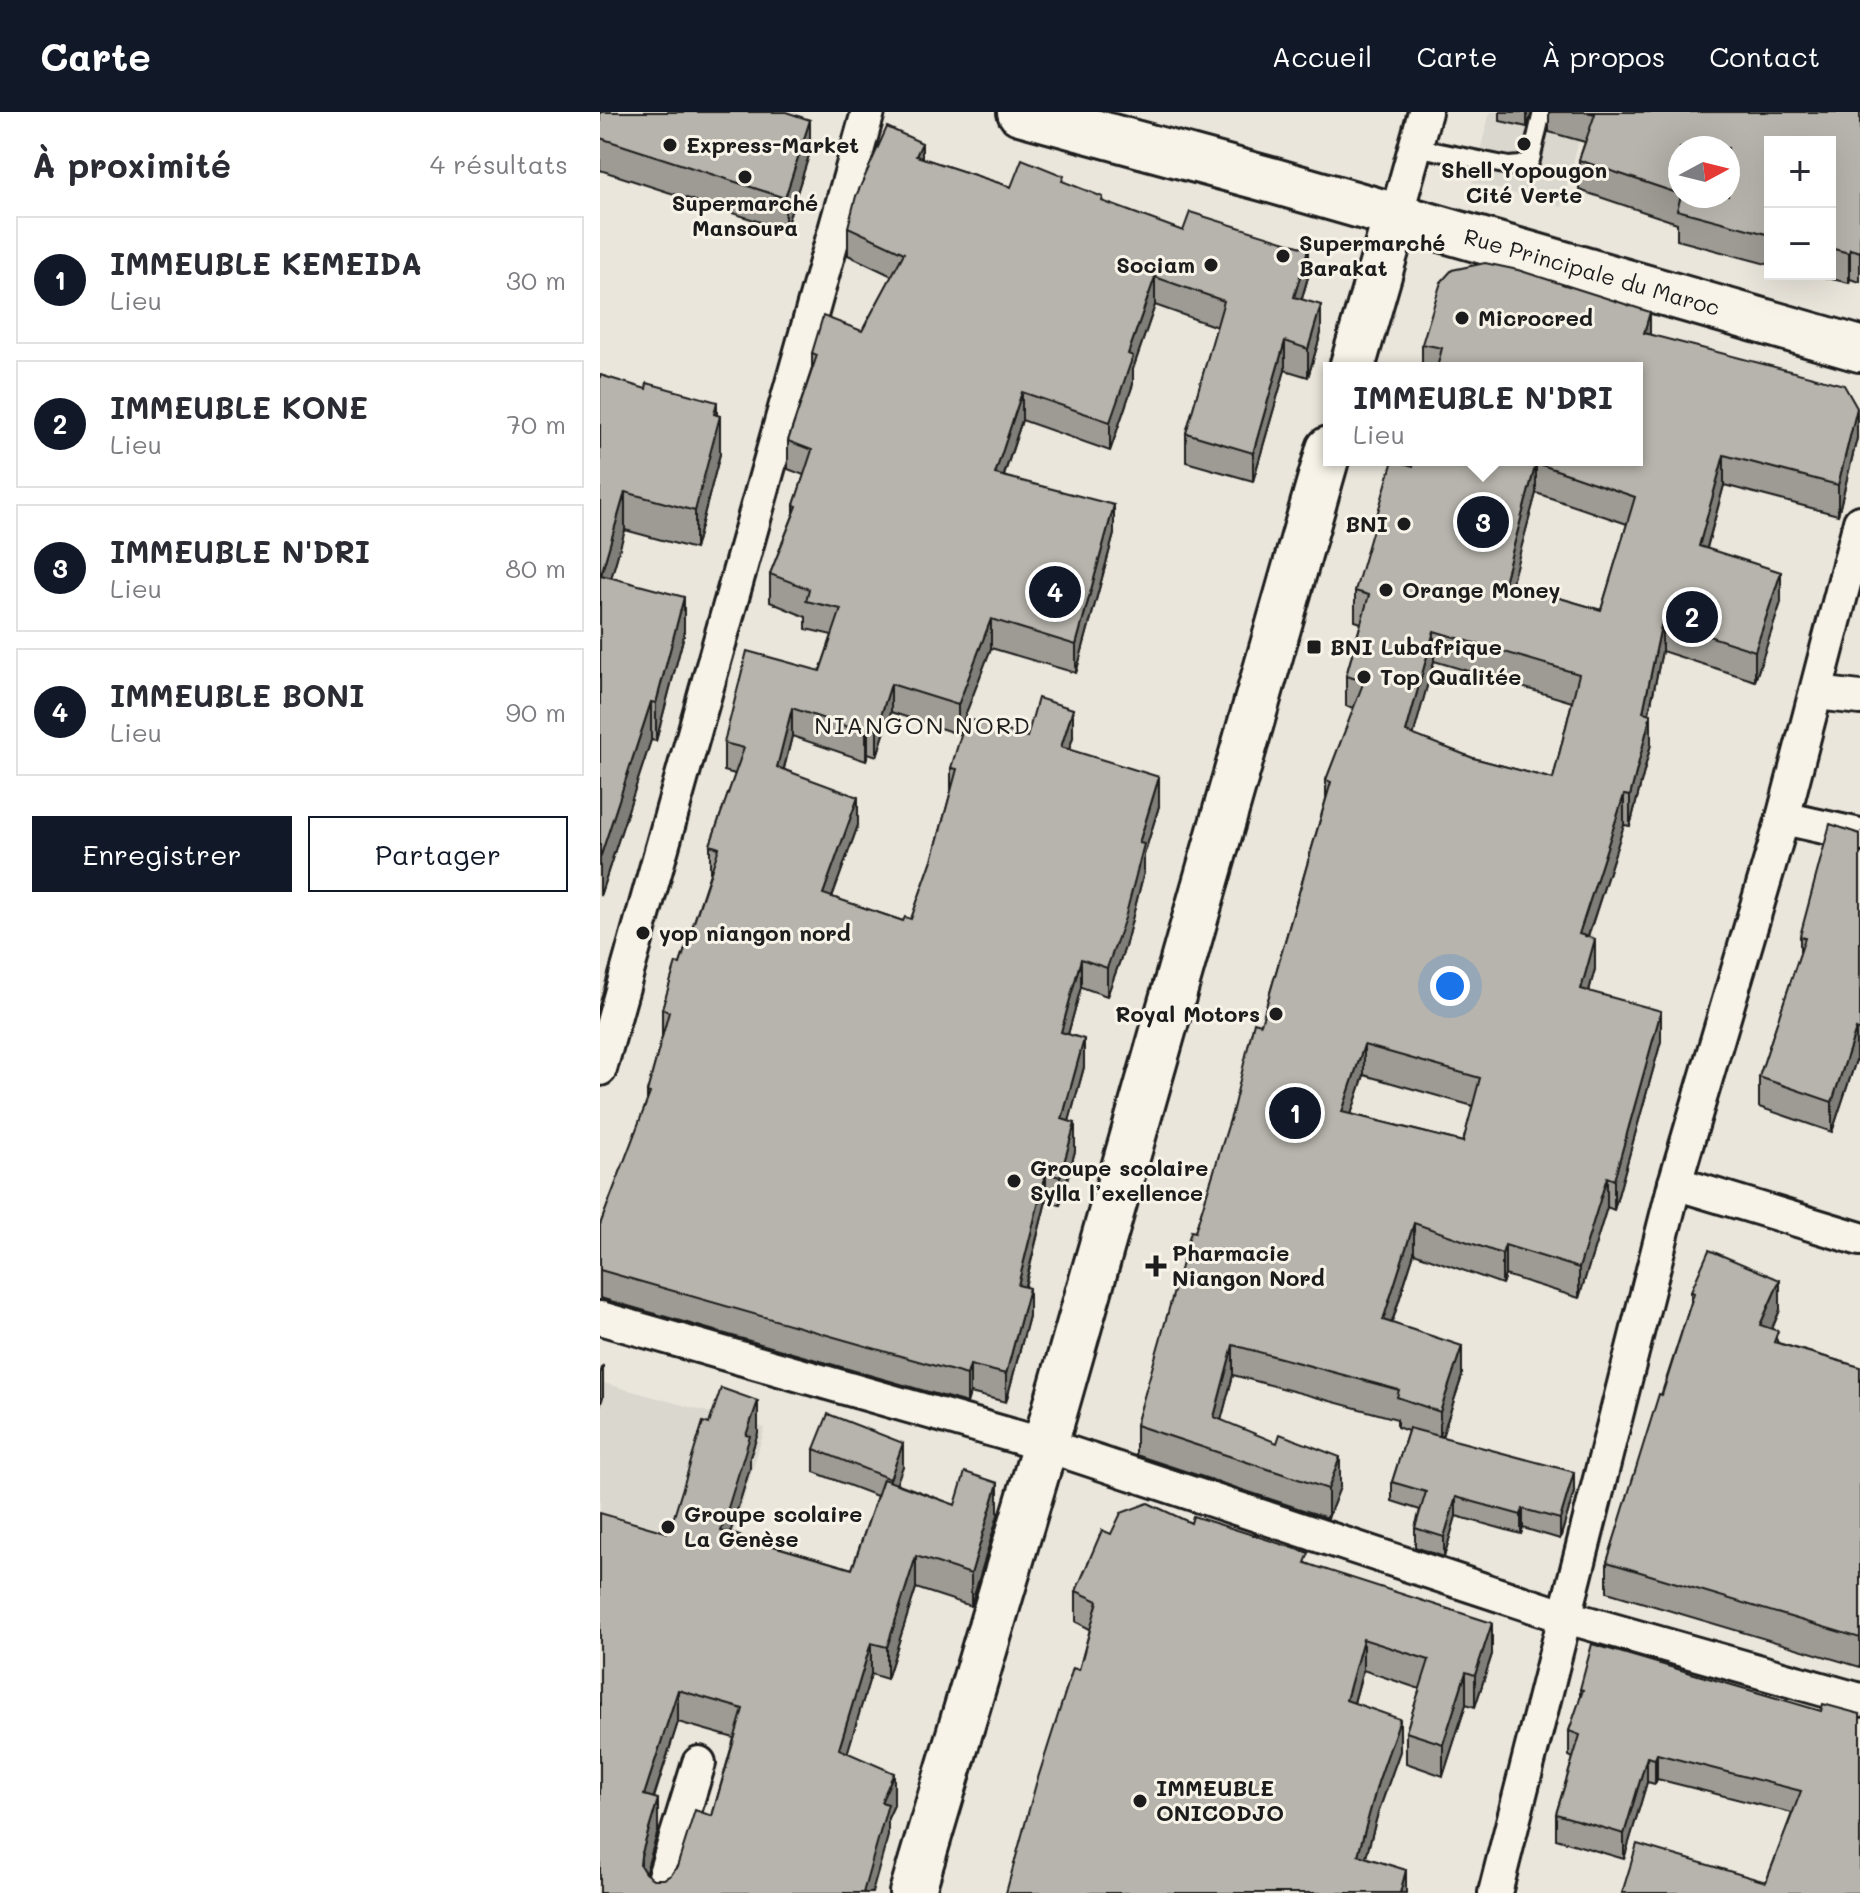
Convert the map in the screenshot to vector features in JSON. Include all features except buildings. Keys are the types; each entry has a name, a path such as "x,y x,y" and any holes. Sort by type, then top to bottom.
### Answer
{"street":[{"path":"600,1069 868,112"},
{"name":"Rue Principale du Maroc","path":"1020,112 1860,349"},
{"path":"1354,362 1425,112"},
{"path":"912,1893 1045,1445 1324,466"},
{"path":"1495,1893 1675,1183 1783,818 1860,522"},
{"path":"1817,693 1860,698"},
{"path":"1783,818 1860,835"},
{"path":"1675,1183 1860,1239"},
{"path":"600,1318 1045,1445 1563,1616 1860,1700"},
{"path":"659,1893 699,1763"}],"lane":[{"path":"1415,147 1509,166 1521,165 1531,160 1542,112"}],"shaded area":[{"path":"1490,112 1586,112 1562,207 1472,182"},
{"name":"Groupe scolaire La Genèse","path":"600,1382 765,1428 698,1652 600,1626"}],"place":[{"name":"Shell Yopougon Cité Verte","path":"1524,144"},
{"name":"Express-Market","path":"670,145"},
{"name":"Supermarché Mansoura","path":"745,177"},
{"name":"Supermarché Barakat","path":"1283,256"},
{"name":"Sociam","path":"1211,265"},
{"name":"Microcred","path":"1462,318"},
{"name":"IMMEUBLE N'DRI","path":"1483,522"},
{"name":"BNI","path":"1404,524"},
{"name":"Orange Money","path":"1386,590"},
{"name":"IMMEUBLE BONI","path":"1055,592"},
{"name":"IMMEUBLE KONE","path":"1692,617"},
{"name":"BNI Lubafrique","path":"1314,647"},
{"name":"Top Qualitée","path":"1364,677"},
{"name":"yop niangon nord","path":"643,933"},
{"name":"Royal Motors","path":"1276,1014"},
{"name":"IMMEUBLE KEMEIDA","path":"1295,1113"},
{"name":"Groupe scolaire Sylla l’exellence","path":"1014,1181"},
{"name":"Pharmacie Niangon Nord","path":"1156,1266"},
{"name":"Groupe scolaire La Genèse","path":"668,1527"},
{"name":"IMMEUBLE ONICODJO","path":"1140,1801"}],"district":[{"name":"NIANGON NORD","path":"923,726"}]}
